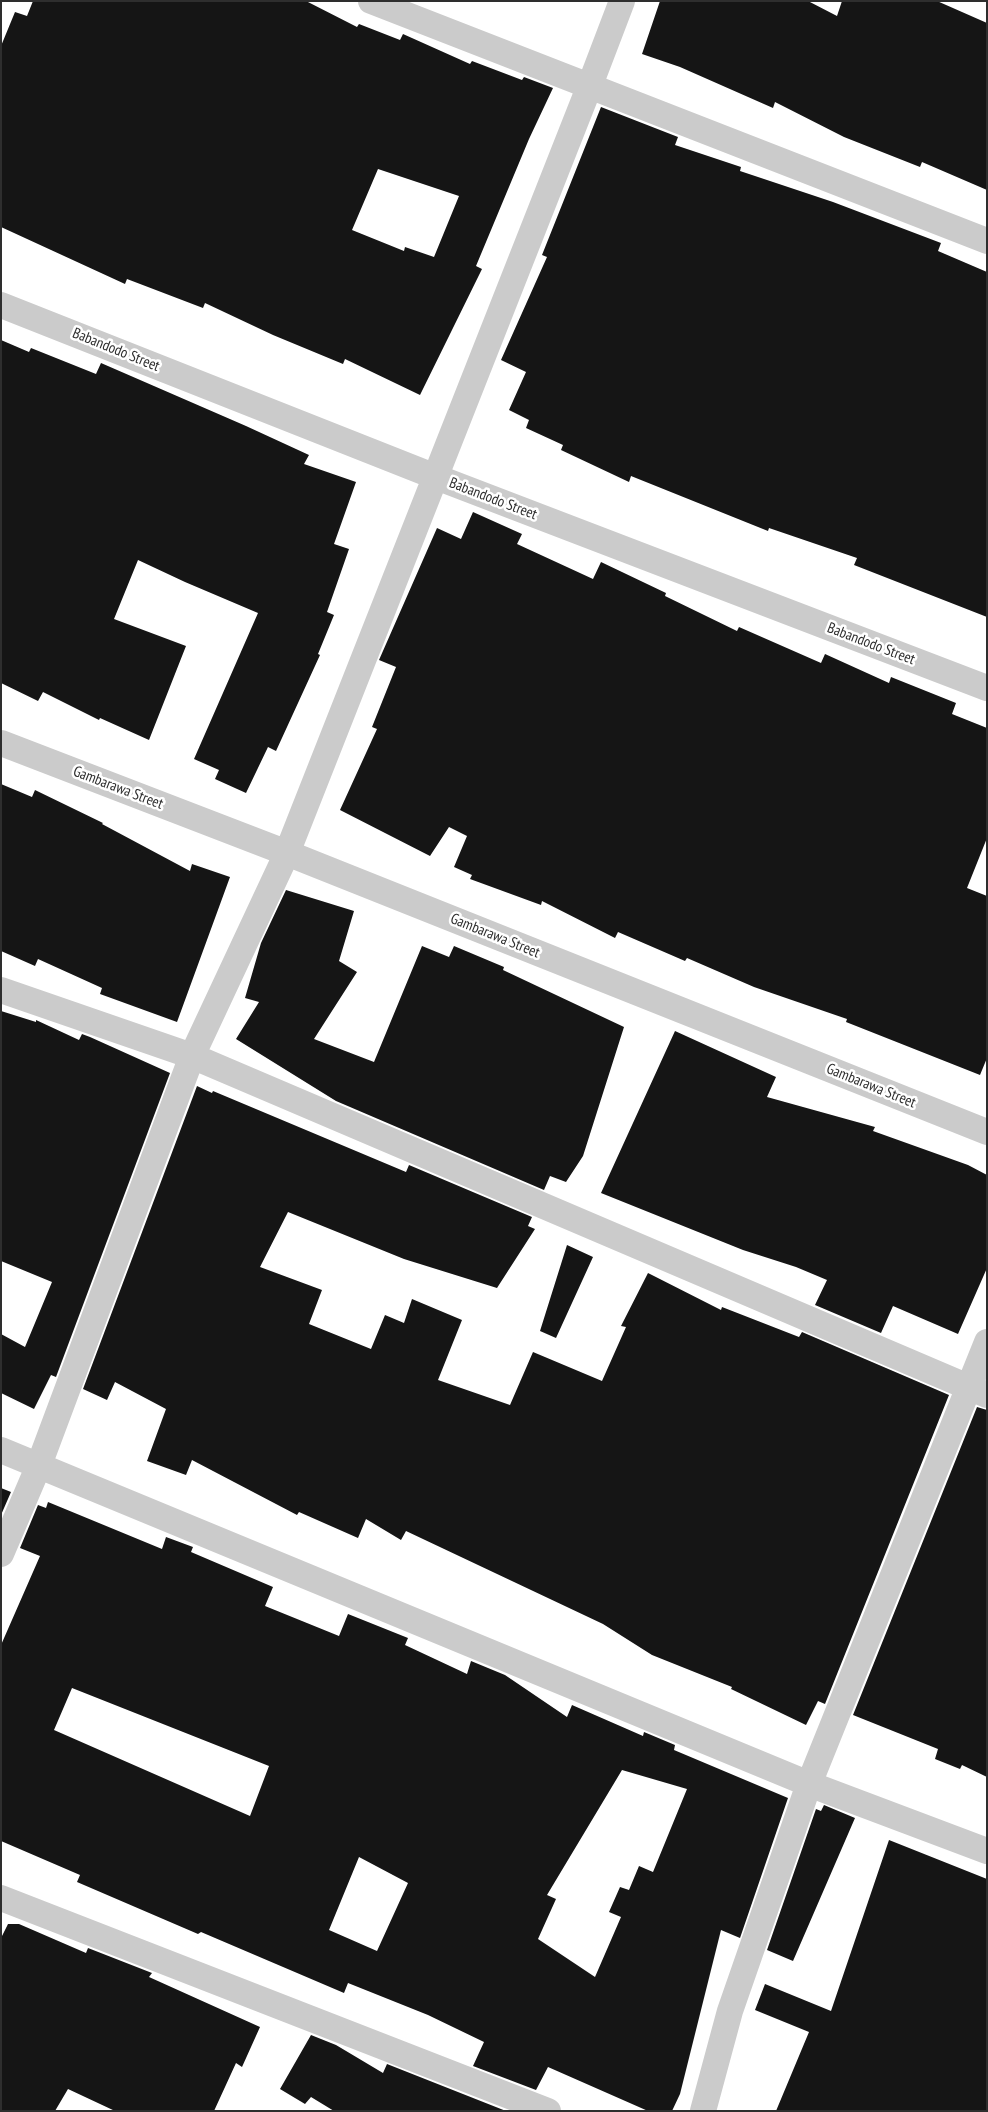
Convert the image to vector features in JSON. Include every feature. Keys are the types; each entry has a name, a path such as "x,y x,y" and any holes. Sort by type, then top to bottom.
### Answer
{"street":[{"path":"371,1 987,241"},
{"path":"1,1554 39,1465 192,1056 287,853 622,1"},
{"name":"Babandodo Street","path":"1,305 436,476 987,688"},
{"name":"Gambarawa Street","path":"1,743 287,853 987,1132"},
{"path":"1,990 192,1056 977,1391"},
{"path":"704,2111 730,2011 809,1784 977,1391 987,1342"},
{"path":"1,1450 809,1784 987,1851"},
{"path":"1,1898 548,2111"}],"building":[{"path":"33,1 306,1 357,27 359,24 400,40 403,34 470,64 472,61 522,80 524,77 553,88 529,139 476,266 482,269 420,395 345,359 343,364 273,335 205,303 203,308 127,279 125,284 1,227 1,46 15,12 27,16","holes":["378,169 459,196 434,257 405,247 404,251 352,230"]},
{"path":"660,1 808,1 837,16 842,1 937,1 987,23 987,190 922,162 920,167 844,137 775,102 773,108 680,67 642,54"},
{"path":"601,107 678,137 675,145 741,167 740,171 833,202 941,243 938,251 987,272 987,617 854,565 857,558 769,528 768,531 631,476 629,482 561,450 563,445 526,428 529,420 509,410 526,372 501,360 547,257 542,255"},
{"path":"1,340 29,352 31,348 96,374 101,363 309,455 304,464 356,482 334,544 349,549 327,612 334,615 318,654 320,655 276,751 268,747 246,793 215,779 219,770 194,759 258,613 138,560 114,619 186,646 149,740 100,718 99,720 43,692 38,701 1,683"},
{"path":"473,512 522,534 517,544 593,579 601,562 666,593 665,596 737,631 739,627 821,663 825,654 889,683 891,677 956,703 952,714 987,728 987,838 967,888 987,896 987,1058 980,1075 846,1022 847,1019 754,987 687,958 685,961 618,932 615,938 542,901 541,905 470,879 472,875 454,867 467,836 449,827 430,856 340,810 377,729 372,727 396,667 379,660 437,528 461,539"},
{"path":"1,784 32,797 35,790 103,823 190,871 192,864 230,877 177,1022 100,994 102,988 38,959 35,966 1,951"},
{"path":"286,890 354,911 339,961 357,972 314,1039 374,1062 422,946 449,957 454,946 504,967 503,970 624,1027 583,1156 566,1182 550,1176 544,1190 336,1101 236,1039 259,1002 245,998 261,943"},
{"path":"1,1011 36,1022 36,1020 79,1040 82,1034 170,1073 56,1377 51,1375 34,1409 1,1393 1,1334 25,1347 52,1282 1,1261"},
{"path":"675,1031 776,1077 767,1097 875,1127 873,1131 968,1165 987,1175 987,1268 958,1334 893,1306 881,1333 815,1305 827,1280 796,1267 743,1250 601,1193"},
{"path":"197,1086 406,1172 409,1165 532,1217 528,1226 535,1229 497,1288 404,1259 288,1212 260,1267 322,1290 309,1324 371,1349 385,1315 404,1323 412,1299 462,1320 438,1380 510,1405 533,1352 602,1381 626,1327 621,1326 648,1273 721,1310 722,1307 799,1337 802,1332 949,1395 825,1704 818,1701 806,1725 731,1689 732,1687 652,1655 603,1624 406,1531 401,1540 366,1519 358,1538 299,1512 297,1515 192,1460 186,1475 147,1461 166,1409 115,1382 107,1400 83,1389"},
{"path":"567,1245 593,1257 556,1338 540,1331"},
{"path":"977,1407 987,1410 987,1777 962,1765 960,1769 935,1759 938,1749 853,1715"},
{"path":"1,1488 11,1492 1,1515"},
{"path":"48,1502 162,1549 166,1537 193,1547 191,1552 273,1587 265,1606 339,1636 348,1614 408,1638 405,1645 467,1674 471,1661 505,1675 567,1717 572,1705 643,1736 644,1732 675,1745 674,1750 788,1798 740,1938 721,1930 680,2094 672,2111 648,2111 548,2067 536,2090 473,2066 484,2042 428,2015 348,1983 344,1993 201,1932 198,1934 77,1882 80,1875 1,1841 1,1645 40,1556 20,1548 38,1505 46,1508","holes":["72,1688 269,1766 250,1816 54,1730","622,1770 687,1789 653,1872 639,1866 629,1890 620,1887 609,1912 621,1917 595,1977 538,1939 556,1899 547,1895","359,1857 408,1883 377,1951 329,1930"]},
{"path":"824,1805 855,1818 793,1961 767,1950 816,1809 821,1811"},
{"path":"889,1840 987,1879 987,2111 776,2111 809,2032 755,2010 765,1984 831,2011"},
{"path":"8,1924 19,1924 86,1953 88,1948 152,1973 149,1977 260,2027 242,2067 236,2063 214,2111 115,2111 68,2089 55,2111 1,2111 1,1938"},
{"path":"311,2035 336,2045 383,2073 387,2064 506,2111 334,2111 311,2097 305,2104 280,2089"}]}
